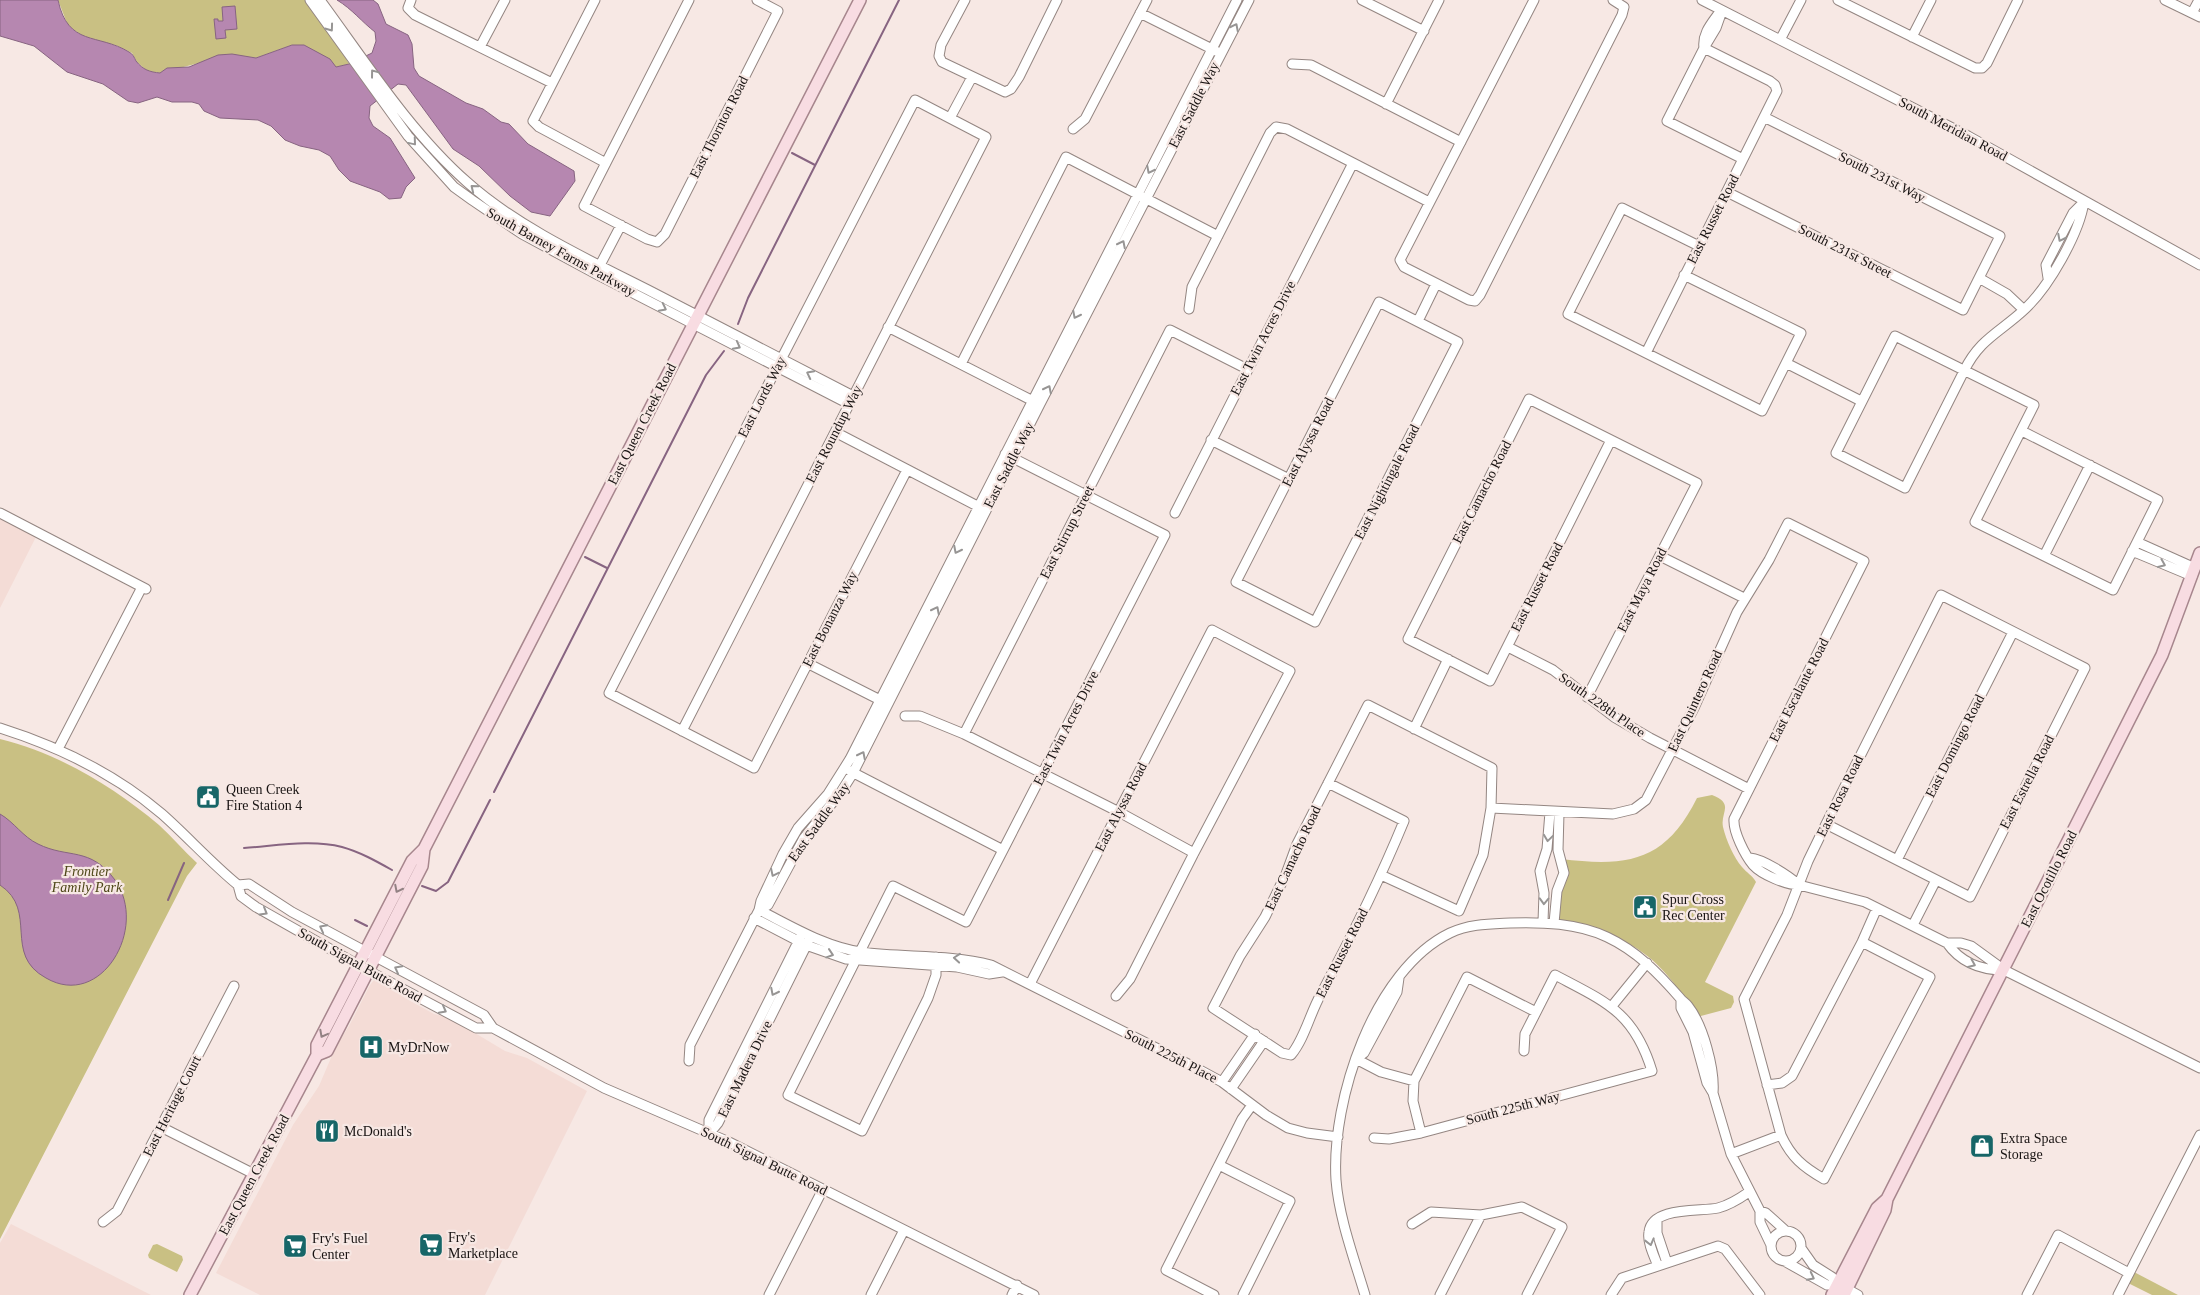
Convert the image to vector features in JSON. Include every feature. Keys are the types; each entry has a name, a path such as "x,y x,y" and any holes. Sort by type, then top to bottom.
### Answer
{"main road":[{"name":"East Queen Creek Road","path":"190,1295 318,1055 317,1045 364,969 412,860 424,849 860,0"},
{"name":"East Ocotillo Road","path":"1840,1291 1877,1208 1887,1199 2162,655 2200,553"}],"street":[{"name":"South Barney Farms Parkway","path":"310,0 392,96 422,136 468,183 507,213 598,270"},
{"name":"South Barney Farms Parkway","path":"320,0 384,102 413,142 454,187 491,215 851,400"},
{"path":"480,47 505,0"},
{"path":"595,0 533,121 539,127 606,163"},
{"path":"598,270 621,225 584,206 689,0"},
{"name":"East Thornton Road","path":"621,225 647,239 657,242 665,234 778,11 757,0"},
{"path":"964,0 941,46 939,56 942,62 1006,92 1011,89 1057,0"},
{"path":"1073,129 1085,119 1147,0"},
{"name":"East Saddle Way","path":"756,914 768,905 804,838 841,792 853,773 884,702 1217,51 1238,0"},
{"name":"East Saddle Way","path":"1217,51 1249,0"},
{"path":"1362,0 1424,31"},
{"path":"1386,104 1439,0"},
{"path":"1534,0 1400,260 1404,267 1475,302 1622,15 1624,8 1613,0"},
{"name":"South Meridian Road","path":"1702,0 1968,136 2200,265"},
{"path":"1780,40 1801,0"},
{"path":"1912,37 1930,0"},
{"path":"1842,1 1975,68 1982,68 1987,63 2018,0"},
{"path":"2165,0 2196,15 2199,0"},
{"path":"410,4 415,15 552,83"},
{"path":"1722,11 1716,28 1667,121 1743,159"},
{"path":"1140,13 1217,51"},
{"name":"East Russet Road","path":"1646,353 1777,91 1775,85 1704,48"},
{"path":"1292,64 1311,65 1461,142"},
{"path":"950,118 972,77"},
{"name":"East Lords Way","path":"682,731 609,693 915,100 950,118"},
{"name":"South 231st Way","path":"1764,117 2000,236 1979,278"},
{"name":"East Roundup Way","path":"682,731 986,137 950,118"},
{"path":"1189,309 1192,287 1270,133 1276,127 1287,128 1429,202"},
{"path":"961,364 1066,158 1218,236"},
{"name":"East Twin Acres Drive","path":"1175,513 1353,163"},
{"name":"South 231st Street","path":"1727,192 1963,310 1979,278"},
{"path":"2022,431 2158,500 2113,590 1975,522 2034,405 1964,371 1895,336 1836,453 1905,488 1964,371 1975,351 2036,298 2048,278 2056,270 2082,218 2084,202"},
{"path":"1684,275 1801,333 1762,411 1568,314 1622,208 1699,246"},
{"path":"1979,278 2007,294 2024,310"},
{"path":"1418,321 1436,284"},
{"name":"East Alyssa Road","path":"1236,582 1379,302 1418,321"},
{"name":"East Nightingale Road","path":"1236,582 1315,622 1458,342 1418,321"},
{"path":"888,327 1036,402"},
{"name":"East Stirrup Street","path":"964,734 1170,330 1247,369"},
{"path":"1786,363 1862,401"},
{"name":"East Camacho Road","path":"1448,659 1408,639 1529,399 1611,440"},
{"path":"835,432 982,508"},
{"path":"1211,440 1289,479"},
{"name":"East Russet Road","path":"1448,659 1490,681 1611,440"},
{"name":"East Maya Road","path":"1587,697 1697,484 1611,440"},
{"path":"1009,456 1086,495"},
{"path":"2044,556 2090,465"},
{"name":"East Bonanza Way","path":"682,731 754,768 907,470"},
{"name":"East Twin Acres Drive","path":"858,956 893,886 966,922 1165,535 1086,495"},
{"path":"0,513 144,588 58,749"},
{"name":"East Quintero Road","path":"1490,808 1613,814 1634,809 1646,800 1673,750 1694,708 1724,635 1744,598 1769,560 1788,523 1864,561"},
{"path":"2135,547 2194,572"},
{"path":"1660,556 1744,598"},
{"name":"East Escalante Road","path":"1799,885 1792,878 1768,870 1758,859 1750,858 1737,836 1734,819 1864,561"},
{"name":"East Rosa Road","path":"1767,1085 1744,999 1787,915 1826,824 1941,595 2013,632"},
{"name":"East Alyssa Road","path":"1030,984 1212,630 1290,671 1194,853"},
{"name":"East Estrella Road","path":"1936,880 1970,896 2085,668 2013,632"},
{"name":"East Domingo Road","path":"1898,860 2013,632"},
{"name":"South 228th Place","path":"1508,647 1552,670 1614,717 1749,789"},
{"path":"1380,875 1459,911 1483,855 1490,808 1492,768 1414,729 1448,659"},
{"path":"807,663 884,702"},
{"name":"East Saddle Way","path":"756,914 760,901 798,828 828,794 884,702"},
{"name":"East Camacho Road","path":"1255,1034 1213,1008 1240,956 1266,917 1286,874 1297,844 1368,705 1414,729"},
{"path":"905,716 920,716 964,734 1119,812 1194,853 1130,980 1116,996"},
{"name":"South Signal Butte Road","path":"0,728 58,749 99,770 146,802 238,885 241,896 256,907 364,969 476,1028 493,1028"},
{"path":"844,768 1003,850"},
{"name":"East Russet Road","path":"1264,1041 1282,1053 1291,1055 1299,1046 1310,1016 1352,938 1404,821 1328,783"},
{"path":"1549,923 1559,882 1564,873 1558,850 1555,812"},
{"path":"1549,923 1540,871 1555,812"},
{"path":"1826,824 1936,880 1913,925"},
{"path":"1543,864 1553,861 1560,863"},
{"path":"1543,880 1549,884 1559,882"},
{"name":"South Signal Butte Road","path":"238,885 249,884 292,912 484,1015 493,1028 604,1088 730,1142 1034,1295"},
{"path":"1799,885 1838,894 1877,908 1947,943 1961,943 1971,946 2004,970 2200,1068"},
{"path":"1862,942 1930,977 1824,1179 1802,1166 1792,1156 1781,1135 1767,1085 1782,1083 1792,1076 1862,942 1877,908"},
{"path":"689,1061 690,1045 756,914"},
{"name":"South 225th Place","path":"756,914 858,956"},
{"name":"South 225th Place","path":"756,914 803,943 846,959 858,956 936,962 988,974 1002,972 1030,984 1222,1082 1266,1116 1288,1128 1307,1133 1338,1137"},
{"path":"1365,1295 1342,1211 1336,1180 1342,1103 1356,1059 1357,1049 1389,989 1413,960 1430,945 1450,933 1465,927 1484,924 1549,923 1580,927 1607,937 1647,963 1667,981 1681,1000 1688,1004 1701,1032 1714,1080 1714,1093 1731,1154 1760,1211 1760,1222 1775,1257 1840,1291 1858,1295"},
{"name":"East Madera Drive","path":"708,1134 718,1123 807,934"},
{"path":"1947,943 1953,952 1969,963 1987,970 2004,970"},
{"path":"858,956 788,1095 862,1131 928,998 936,975 936,962"},
{"path":"1524,1051 1525,1034 1555,975 1612,1006 1647,963"},
{"path":"1421,1132 1413,1101 1414,1081 1468,977 1536,1012"},
{"name":"East Heritage Court","path":"103,1222 117,1211 234,986"},
{"name":"South 225th Way","path":"1374,1138 1389,1140 1652,1071 1645,1048 1632,1026 1612,1006"},
{"path":"1222,1082 1255,1034 1264,1041 1231,1089"},
{"path":"1356,1059 1381,1072 1414,1081"},
{"path":"1237,1060 1247,1066"},
{"path":"1214,1295 1166,1270 1242,1119 1252,1105"},
{"path":"161,1126 254,1174"},
{"path":"1731,1154 1781,1135"},
{"path":"2118,1295 2200,1135"},
{"path":"1219,1164 1290,1201 1243,1295"},
{"path":"769,1295 823,1189"},
{"path":"1658,1266 1648,1235 1650,1226 1663,1216 1684,1210 1719,1208 1731,1204 1750,1192"},
{"path":"1412,1224 1431,1212 1481,1215 1522,1207 1562,1227 1527,1295"},
{"path":"1760,1211 1766,1213 1786,1231 1797,1236 1801,1248 1814,1265 1832,1276 1840,1291"},
{"path":"1440,1295 1481,1215"},
{"path":"1657,1221 1657,1233 1667,1263"},
{"path":"870,1295 904,1230"},
{"path":"1770,1245 1774,1237 1786,1231"},
{"path":"2027,1295 2058,1235 2129,1272"},
{"path":"1611,1295 1620,1279 1721,1246 1760,1295"},
{"path":"1786,1262 1796,1258 1801,1248"},
{"path":"1012,1295 1017,1285"}],"shaded area":[{"path":"0,0 58,0 63,15 69,25 77,32 117,46 132,54 136,61 144,68 160,73 167,68 189,67 218,55 232,54 256,58 292,45 304,45 330,59 336,67 349,64 372,53 376,41 375,32 337,0 373,0 378,4 386,24 408,35 412,44 414,68 419,76 466,103 483,109 501,122 509,124 528,144 574,171 575,181 550,216 531,212 510,196 479,166 453,149 406,85 398,84 370,106 369,118 373,126 390,138 415,178 406,187 401,198 389,199 380,192 350,181 339,170 330,156 319,150 300,146 285,140 271,126 258,120 220,118 204,111 199,104 192,102 172,102 157,97 138,103 128,101 103,84 67,72 34,46 0,36"},
{"path":"235,6 237,29 225,30 226,38 216,39 214,19 223,21 222,7"},
{"path":"0,518 36,537 0,608"},
{"path":"0,814 38,844 97,862 115,880 124,899 126,920 123,941 114,959 101,974 85,983 66,985 46,978 33,968 26,957 22,945 17,907 11,895 0,885"},
{"path":"374,980 384,982 405,998 434,1014 450,1018 505,1051 527,1058 587,1091 485,1295 260,1295 216,1273 293,1125 319,1086 336,1046"},
{"path":"11,1224 151,1295 0,1295 0,1243"}],"green space":[{"path":"58,0 305,0 338,44 349,64 336,67 304,45 292,45 256,58 246,57 199,63 160,73 147,71 137,62 132,53 115,45 101,43 81,35 68,26"},
{"name":"Frontier Family Park","path":"0,739 22,745 64,762 104,785 159,825 197,863 187,876 0,1239"},
{"path":"1712,795 1719,798 1725,805 1723,827 1733,854 1756,882 1705,982 1733,996 1734,1002 1731,1008 1697,1017 1670,978 1641,951 1606,934 1560,921 1558,890 1561,859 1606,862 1642,856 1658,848 1672,836 1685,819 1697,798"},
{"path":"157,1244 182,1256 183,1260 177,1272 149,1258 148,1255 153,1245"},
{"path":"2134,1272 2178,1295 2152,1295 2128,1283"}],"waterway":[{"path":"738,324 748,298 899,0"},
{"path":"792,153 815,165"},
{"path":"494,792 706,375 724,351"},
{"path":"585,557 607,568"},
{"path":"422,886 436,891 448,882 490,800"},
{"path":"244,848 293,844 330,845 355,851 392,870"},
{"path":"168,900 184,863"},
{"path":"355,920 367,926"}],"place":[{"name":"Queen Creek Fire Station 4","path":"208,797"},
{"name":"Spur Cross Rec Center","path":"1645,907"},
{"name":"MyDrNow","path":"371,1047"},
{"name":"McDonald's","path":"327,1131"},
{"name":"Extra Space Storage","path":"1982,1146"},
{"name":"Fry's Marketplace","path":"431,1245"},
{"name":"Fry's Fuel Center","path":"295,1246"}]}
